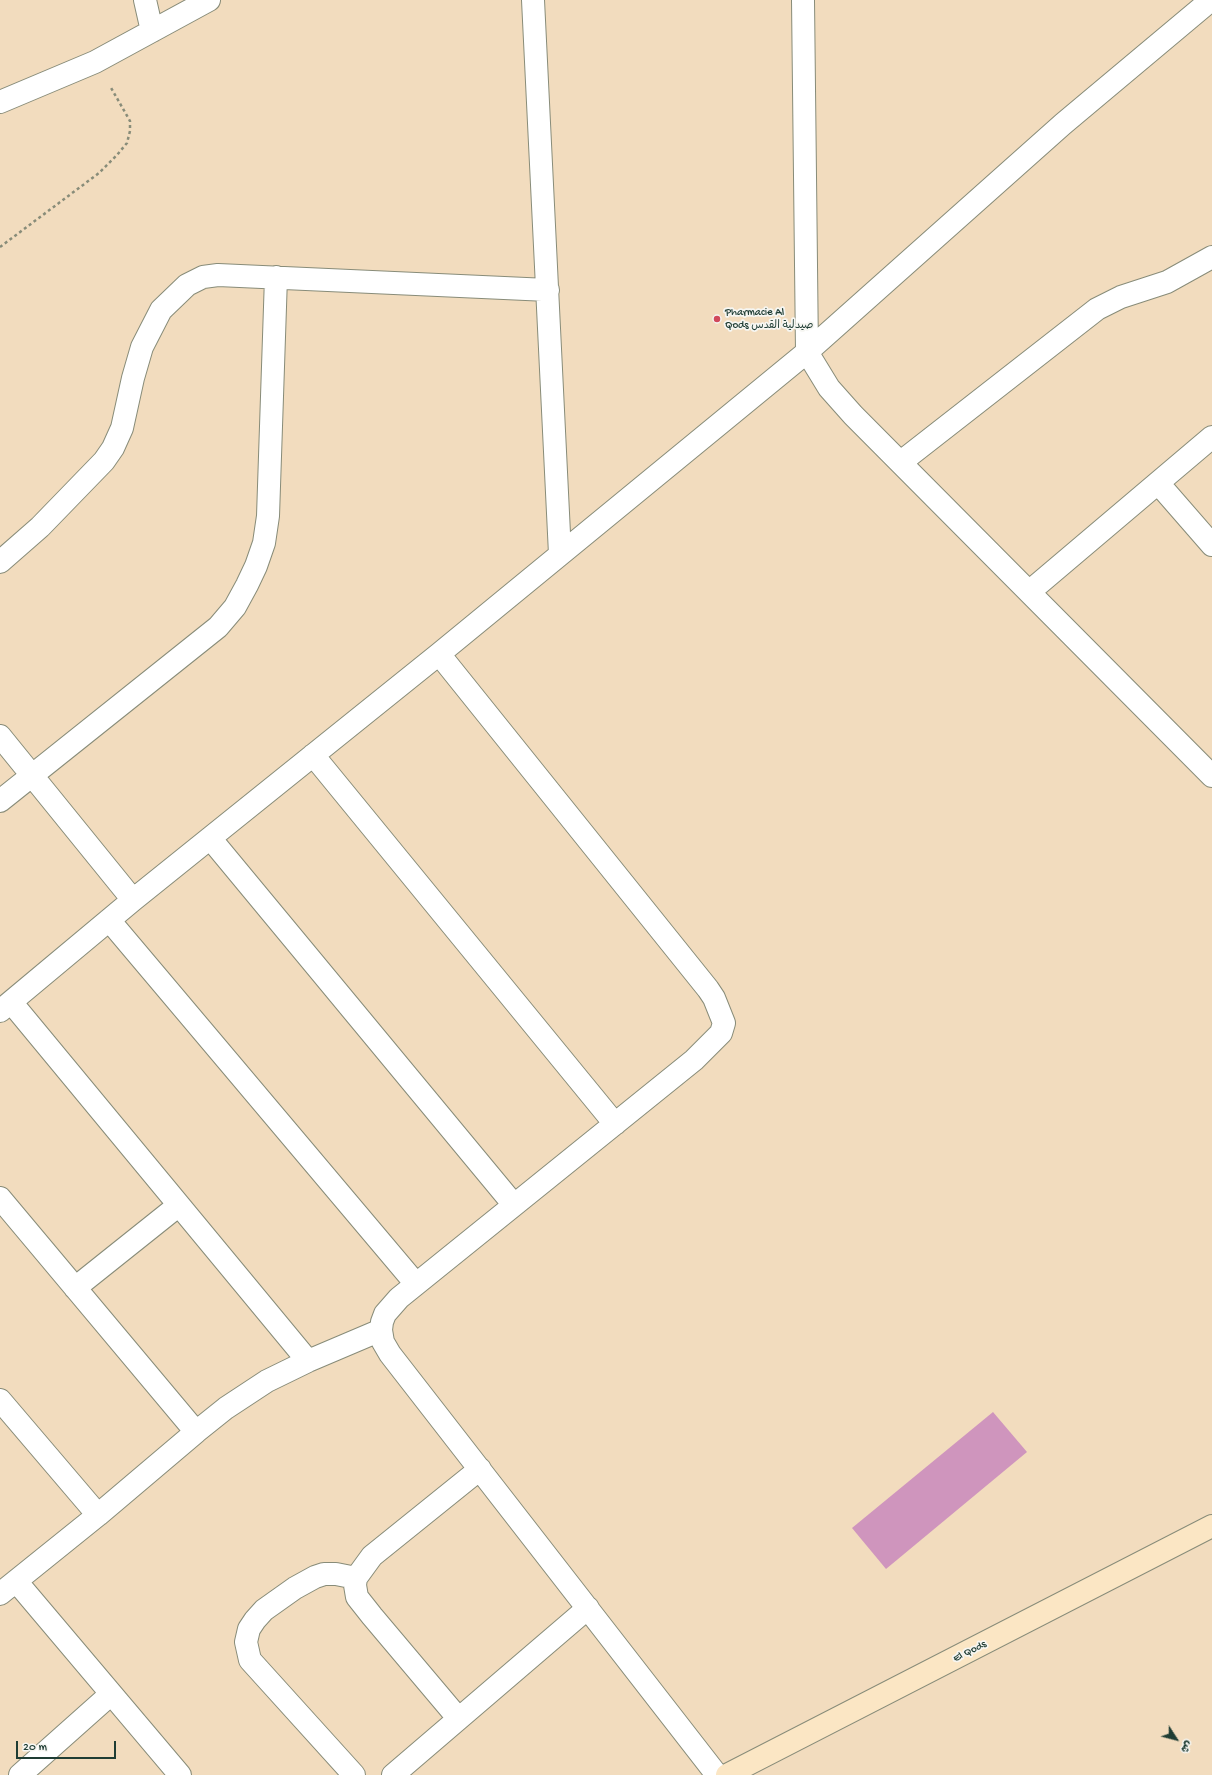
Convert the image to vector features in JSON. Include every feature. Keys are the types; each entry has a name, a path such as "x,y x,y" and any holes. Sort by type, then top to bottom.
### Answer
{"street":[{"path":"146,0 152,30"},
{"path":"0,102 95,62 209,0"},
{"path":"533,0 560,554"},
{"path":"803,0 807,352 829,388 1212,776"},
{"path":"308,1361 179,1205 6,1006 133,900 439,654 807,352 1063,124 1211,0"},
{"path":"901,462 1097,309 1121,297 1167,282 1212,257"},
{"path":"0,562 40,527 104,461 113,448 122,428 133,378 142,347 161,310 187,285 203,277 218,275 276,277 548,290"},
{"path":"0,801 218,627 235,607 247,585 256,566 264,543 268,516 276,277"},
{"path":"1029,592 1212,437"},
{"path":"1158,483 1212,545"},
{"path":"439,654 705,985 714,998 724,1022 723,1028 709,1046 694,1060 399,1298 385,1314 381,1330 383,1342 390,1354 717,1775"},
{"path":"0,736 133,900"},
{"path":"313,755 615,1124"},
{"path":"210,838 514,1205"},
{"path":"109,920 416,1284"},
{"path":"0,1198 196,1432"},
{"path":"75,1288 179,1205"},
{"path":"180,1775 111,1694 8,1588 226,1408 267,1381 308,1361 381,1330"},
{"path":"0,1400 98,1515"},
{"path":"458,1718 357,1597 355,1585 356,1578 372,1556 480,1469"},
{"name":"El Qods","path":"726,1775 1212,1526"},
{"path":"354,1775 250,1660 246,1642 249,1630 264,1610 295,1588 315,1577 324,1574 336,1574 356,1578"},
{"path":"393,1775 588,1608"},
{"path":"20,1775 111,1694"}],"path":[{"path":"0,247 99,173 127,143 130,131 130,121 95,62"}],"building":[{"path":"993,1412 1027,1452 886,1569 852,1528"}],"place":[{"name":"Pharmacie Al Qods صيدلية القدس","path":"717,319"}]}
